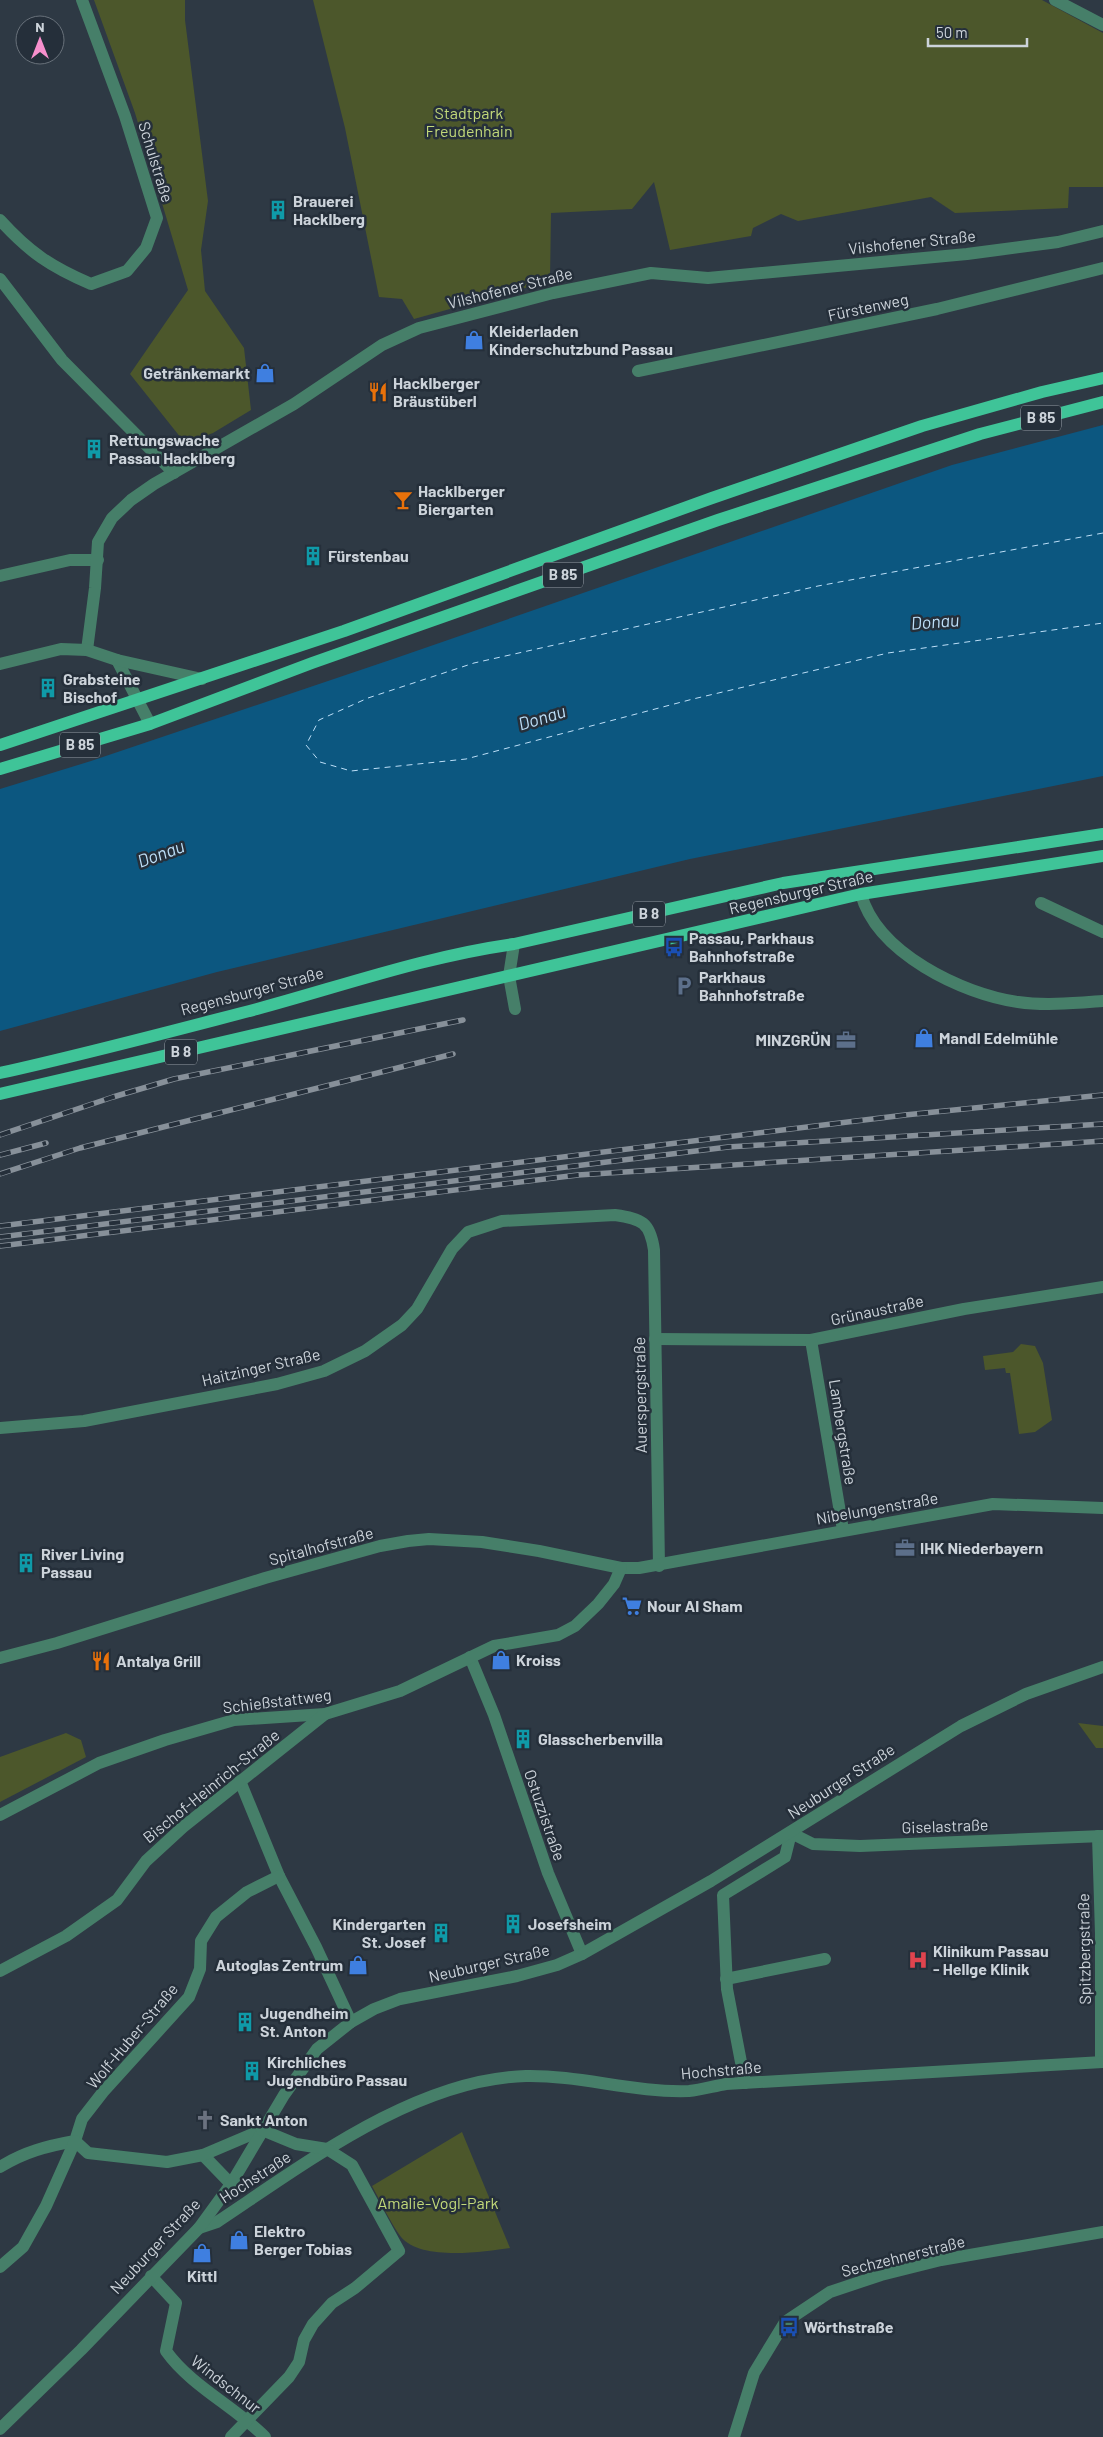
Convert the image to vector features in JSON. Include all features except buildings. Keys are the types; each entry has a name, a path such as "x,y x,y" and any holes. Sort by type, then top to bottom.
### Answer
{"main road":[{"name":"B 85","path":"0,746 344,630 712,498 913,429 990,406 1103,378"},
{"name":"B 85","path":"0,769 150,724 312,664 718,520 980,434 1103,402"},
{"name":"Regensburger Straße","path":"0,1073 258,1008 346,982 464,953 514,944 783,883 824,875 855,873 1103,834"},
{"name":"Regensburger Straße","path":"0,1094 861,894 1103,856"},
{"path":"855,873 861,894"}],"street":[{"name":"Schulstraße","path":"0,220 22,245 58,270 91,284 127,271 146,248 157,218 125,116 82,0"},
{"path":"1055,0 1103,25"},
{"name":"Vilshofener Straße","path":"86,650 98,560 98,542 112,518 131,500 294,404 382,345 406,333 553,293 651,273 708,278 967,254 1058,242 1103,231"},
{"name":"Fürstenweg","path":"638,370 937,309 1103,268"},
{"path":"0,278 62,360 174,473"},
{"path":"0,576 70,560 98,560"},
{"path":"0,664 61,649 86,650 117,660 202,679"},
{"path":"117,660 150,724"},
{"path":"861,894 864,907 873,922 905,954 927,968 979,992 1020,1003 1103,1001"},
{"path":"1041,903 1103,932"},
{"path":"514,944 510,976 515,1009"},
{"name":"Haitzinger Straße","path":"0,1428 84,1421 277,1384 324,1371 365,1351 402,1325 417,1309 452,1249 468,1232 484,1225 502,1221 615,1215 632,1217 647,1225"},
{"name":"Auerspergstraße","path":"647,1225 652,1235 654,1250 659,1566"},
{"name":"Grünaustraße","path":"655,1339 811,1340 964,1309 1103,1287"},
{"name":"Lambergstraße","path":"811,1340 843,1530"},
{"name":"Nibelungenstraße","path":"659,1566 843,1530 994,1504 1103,1508"},
{"name":"Spitalhofstraße","path":"0,1658 57,1643 265,1578 380,1546 408,1541 482,1542 539,1551 622,1568 659,1566"},
{"name":"Schießstattweg","path":"0,1815 99,1763 165,1740 234,1720 325,1714 400,1691 494,1646 558,1635 574,1626 598,1604 614,1584 622,1568"},
{"name":"Ostuzzistraße","path":"470,1657 494,1715 548,1872 582,1954"},
{"name":"Neuburger Straße","path":"0,2429 81,2350 199,2228 231,2184 284,2094 317,2049 351,2022 374,2009 400,1999 517,1976 557,1965 582,1954 636,1925 791,1833 961,1726 1026,1694 1103,1667"},
{"name":"Bischof-Heinrich-Straße","path":"0,1970 66,1936 117,1900 146,1861 183,1827 325,1714"},
{"path":"240,1781 279,1876 316,1947 351,2022"},
{"path":"745,2083 726,1980 723,1895 785,1857 791,1833"},
{"name":"Giselastraße","path":"791,1833 812,1844 860,1846 1100,1836"},
{"name":"Spitzbergstraße","path":"1100,1836 1102,2062"},
{"name":"Wolf-Huber-Straße","path":"0,2267 23,2247 46,2206 75,2141 82,2119 103,2092 189,1997 200,1969 201,1941 216,1917 247,1892 279,1876"},
{"path":"726,1980 825,1959"},
{"name":"Hochstraße","path":"199,2228 217,2222 327,2149 414,2104 453,2089 493,2080 535,2077 689,2091 726,2084 1102,2062"},
{"path":"0,2167 20,2155 42,2147 75,2141 88,2153 167,2162 203,2155 262,2130"},
{"name":"Hochstraße","path":"262,2130 296,2144 327,2149"},
{"path":"231,2437 289,2377 299,2362 304,2340 313,2324 332,2303 355,2288 399,2251 352,2166 327,2149"},
{"path":"203,2155 231,2184"},
{"name":"Sechzehnerstraße","path":"734,2437 754,2374 785,2322 830,2292 881,2275 942,2260 1103,2232"},
{"name":"Windschnur","path":"151,2276 176,2303 166,2352 177,2366 248,2420 265,2437"}],"green space":[{"path":"94,0 185,0 185,20 208,201 201,250 205,291 244,348 251,410 213,433 185,443 130,374 188,290 135,113"},
{"name":"Stadtpark Freudenhain","path":"313,0 1042,0 1103,33 1103,187 1069,187 1068,208 955,213 931,197 798,221 781,214 753,228 751,236 670,250 654,182 632,209 551,213 550,281 414,319 402,299 379,297 345,128"},
{"path":"1021,1344 1035,1346 1043,1363 1052,1420 1035,1432 1019,1434 1010,1373 1006,1373 1005,1368 985,1370 983,1356 1013,1352"},
{"path":"1078,1723 1103,1726 1103,1748 1096,1748"},
{"path":"66,1733 81,1740 86,1757 0,1802 0,1757"},
{"name":"Amalie-Vogl-Park","path":"462,2132 510,2248 453,2253 437,2252 410,2245 397,2231 372,2186"}],"water":[{"name":"Donau","path":"1103,425 1103,776 690,859 217,972 0,1031 0,789 91,761 396,658 952,465"}],"ferry route":[{"path":"1103,533 818,586 474,663 368,698 319,720 306,745 320,762 351,771 466,759 693,699 888,653 1103,623"}],"railway":[{"path":"0,1135 113,1097 174,1079 463,1020"},
{"path":"0,1174 80,1148 453,1054"},
{"path":"0,1226 905,1115 1103,1095"},
{"path":"0,1237 728,1147 1103,1124"},
{"path":"0,1246 578,1175 1103,1141"},
{"path":"0,1155 46,1143"}],"place":[{"name":"Brauerei Hacklberg","path":"278,210"},
{"name":"Kleiderladen Kinderschutzbund Passau","path":"474,340"},
{"name":"Getränkemarkt","path":"265,373"},
{"name":"Hacklberger Bräustüberl","path":"378,392"},
{"name":"Rettungswache Passau Hacklberg","path":"94,449"},
{"name":"Hacklberger Biergarten","path":"403,500"},
{"name":"Fürstenbau","path":"313,556"},
{"name":"Grabsteine Bischof","path":"48,688"},
{"name":"Passau, Parkhaus Bahnhofstraße","path":"674,947"},
{"name":"Parkhaus Bahnhofstraße","path":"684,986"},
{"name":"Mandl Edelmühle","path":"924,1038"},
{"name":"MINZGRÜN","path":"846,1040"},
{"name":"IHK Niederbayern","path":"905,1548"},
{"name":"River Living Passau","path":"26,1563"},
{"name":"Nour Al Sham","path":"632,1606"},
{"name":"Kroiss","path":"501,1660"},
{"name":"Antalya Grill","path":"101,1661"},
{"name":"Glasscherbenvilla","path":"523,1739"},
{"name":"Josefsheim","path":"513,1924"},
{"name":"Kindergarten St. Josef","path":"441,1933"},
{"name":"Klinikum Passau - Hellge Klinik","path":"918,1960"},
{"name":"Autoglas Zentrum","path":"358,1965"},
{"name":"Jugendheim St. Anton","path":"245,2022"},
{"name":"Kirchliches Jugendbüro Passau","path":"252,2071"},
{"name":"Sankt Anton","path":"205,2120"},
{"name":"Elektro Berger Tobias","path":"239,2240"},
{"name":"Kittl","path":"202,2253"},
{"name":"Wörthstraße","path":"789,2327"}]}
